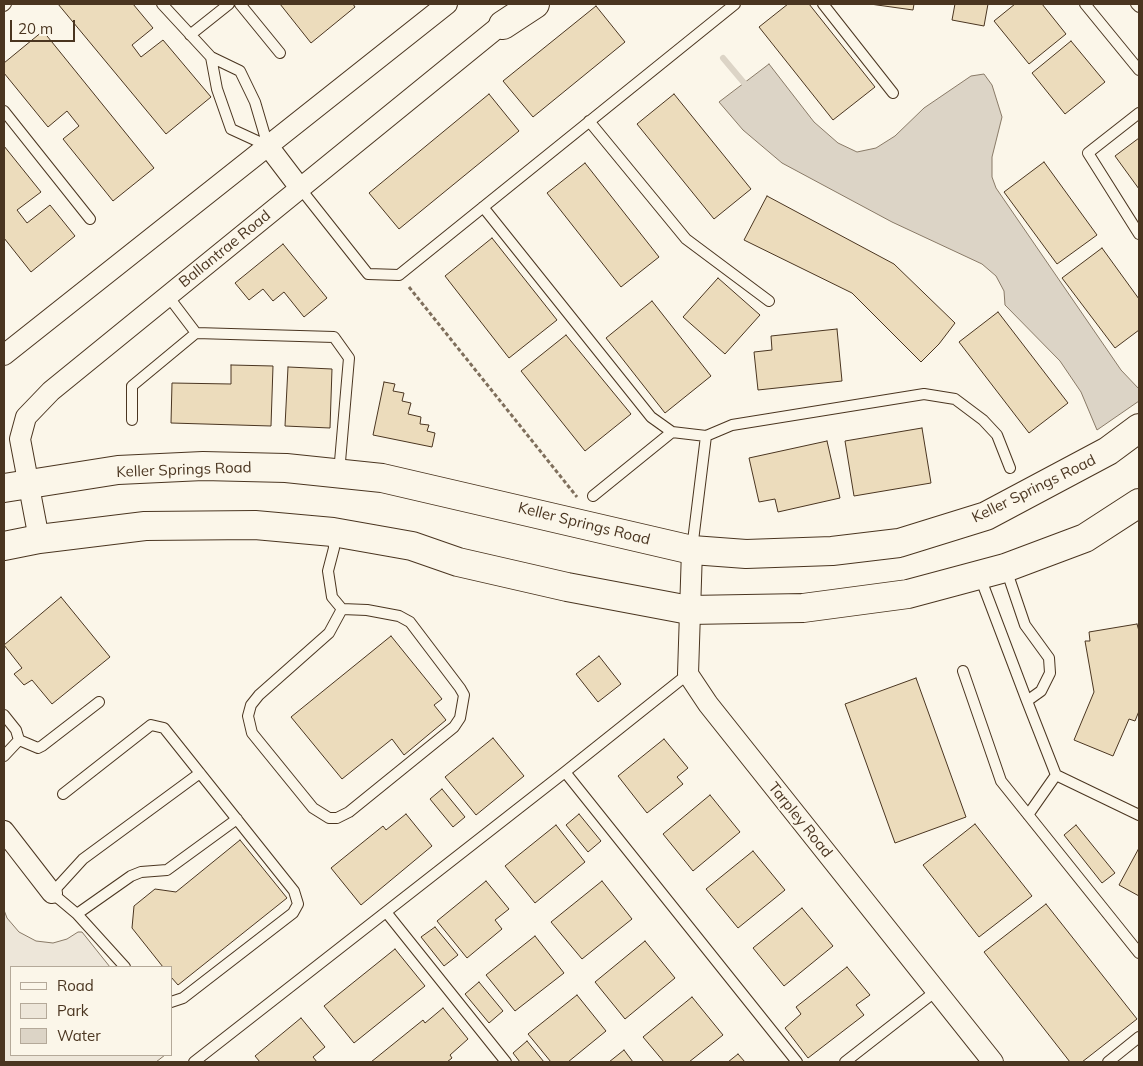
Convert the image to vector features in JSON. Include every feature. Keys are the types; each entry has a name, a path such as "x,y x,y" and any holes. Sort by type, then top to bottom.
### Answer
{"main road":[{"path":"503,25 535,4"},
{"name":"Keller Springs Road","path":"4,488 118,470 203,466 286,468 391,480 503,504 601,530 692,550 746,554 822,552 899,542 986,516 1108,452 1139,428"},
{"path":"4,546 39,539 145,526 254,525 333,532 412,546 458,562 567,587 689,610 803,608 908,594 993,572 1085,538 1139,503"}],"street":[{"path":"4,355 447,4"},
{"name":"Ballantrae Road","path":"39,539 20,439 26,417 51,391 503,25 524,4"},
{"path":"268,146 300,188"},
{"path":"688,674 692,550"},
{"name":"Tarpley Road","path":"688,674 708,704 993,1062"},
{"path":"4,830 52,892"}],"lane":[{"path":"162,4 211,57 240,71 255,102 268,146"},
{"path":"190,35 229,4"},
{"path":"240,4 280,53"},
{"path":"300,188 368,274 399,275 735,4"},
{"path":"823,4 893,93"},
{"path":"1086,4 1139,70"},
{"path":"1136,4 1139,7"},
{"path":"211,57 217,90 231,129 268,146"},
{"path":"4,111 90,219"},
{"path":"1139,114 1088,153 1139,234"},
{"path":"589,121 686,239 769,302"},
{"path":"483,207 651,416 672,432 706,436 732,426 924,394 955,399 983,420 997,435 1010,468"},
{"path":"168,296 196,333"},
{"path":"132,420 132,386 196,333 334,337 349,358 339,474"},
{"path":"593,496 672,432"},
{"path":"692,550 706,436"},
{"path":"333,532 334,548 328,571 332,597 342,609 367,610 399,616 410,622 464,695 460,718 454,727 349,812 337,818 329,818 313,808 252,733 248,716 250,705 329,633 342,609"},
{"path":"993,572 1027,701 1056,775 1139,815"},
{"path":"993,572 1025,625 1049,658 1050,672 1042,691 1027,701"},
{"path":"963,671 1001,781 1139,953"},
{"path":"194,1062 208,1058 386,912 688,674"},
{"path":"18,740 38,748 99,702"},
{"path":"4,715 16,730 18,740"},
{"path":"63,794 151,726 164,728 290,884 298,898 298,904 293,912 183,998 172,1002"},
{"path":"4,756 18,740"},
{"path":"565,772 797,1062"},
{"path":"124,966 77,914 52,892 83,859 200,773"},
{"path":"1028,815 1056,775"},
{"path":"77,914 131,876 141,872 166,870 237,819"},
{"path":"386,912 506,1062"},
{"path":"845,1062 936,991"},
{"path":"1108,1062 1139,1037"}],"path":[{"path":"399,275 601,530"}],"green space":[{"path":"4,910 7,918 19,932 36,941 53,943 82,932 109,966 10,966 10,1056 164,1056 156,1062 4,1062"}],"water":[{"path":"769,64 814,122 838,143 857,152 876,148 895,136 924,108 971,76 984,74 992,85 1002,117 992,157 992,177 996,188 1121,370 1139,389 1139,401 1097,430 1081,392 1060,361 1005,305 1004,291 996,276 982,264 892,222 782,163 743,130 719,102"}],"building":[{"path":"58,4 133,4 153,28 132,45 141,57 163,40 211,97 166,134"},
{"path":"280,4 353,4 355,7 311,43"},
{"path":"788,4 809,4 875,87 833,120 759,27"},
{"path":"870,4 914,4 913,10"},
{"path":"955,4 988,4 984,26 952,20"},
{"path":"1015,4 1042,4 1066,34 1029,64 994,21"},
{"path":"596,6 625,42 533,117 503,81"},
{"path":"43,31 154,168 113,201 63,139 79,126 67,111 48,127 4,73 4,63"},
{"path":"1071,41 1105,82 1065,114 1032,73"},
{"path":"489,94 519,131 399,229 369,193"},
{"path":"674,94 751,189 714,219 637,124"},
{"path":"1139,138 1139,189 1115,156"},
{"path":"4,146 41,192 17,210 27,223 50,205 75,236 31,272 4,238"},
{"path":"1044,162 1097,235 1057,264 1004,192"},
{"path":"585,163 659,257 621,287 547,193"},
{"path":"767,196 894,264 955,323 939,344 921,362 852,293 744,240"},
{"path":"492,238 557,320 509,358 445,276"},
{"path":"283,244 327,298 304,317 284,292 273,301 263,289 249,300 235,283"},
{"path":"1102,248 1139,299 1139,330 1115,348 1062,278"},
{"path":"718,278 760,315 725,354 683,317"},
{"path":"652,301 711,376 665,413 606,338"},
{"path":"998,312 1068,403 1029,433 959,342"},
{"path":"837,329 842,381 758,390 754,352 772,350 771,336"},
{"path":"566,335 631,414 585,451 521,371"},
{"path":"231,365 273,366 271,426 171,423 172,383 231,384"},
{"path":"288,367 332,369 330,428 285,426"},
{"path":"384,382 395,384 393,391 404,393 402,401 411,403 408,414 421,417 420,424 429,425 427,431 435,433 432,447 373,435"},
{"path":"922,428 931,483 854,496 845,441"},
{"path":"827,441 840,498 778,512 775,499 759,502 749,458"},
{"path":"61,597 110,657 52,704 32,680 24,685 14,674 22,668 4,645"},
{"path":"1137,624 1139,631 1139,711 1135,721 1129,719 1113,756 1074,740 1094,692 1085,641 1090,641 1089,632"},
{"path":"391,636 442,699 434,705 446,720 404,755 392,739 342,779 291,717"},
{"path":"599,656 621,684 598,702 576,674"},
{"path":"916,678 966,817 895,843 845,704"},
{"path":"493,738 524,776 476,815 445,777"},
{"path":"664,739 688,768 677,777 683,784 647,813 618,776"},
{"path":"442,789 465,817 453,827 430,799"},
{"path":"710,795 740,832 693,871 663,834"},
{"path":"406,814 432,846 361,905 331,868 383,826 386,830"},
{"path":"579,814 601,841 588,852 566,825"},
{"path":"975,824 1032,896 979,937 923,865"},
{"path":"556,825 585,862 535,903 505,866"},
{"path":"1076,825 1115,873 1102,883 1064,835"},
{"path":"240,840 287,898 178,985 172,978 172,966 162,966 132,928 134,906 155,889 176,892"},
{"path":"1139,848 1139,896 1119,885"},
{"path":"753,851 785,890 738,928 706,889"},
{"path":"486,881 509,909 495,920 502,929 467,958 437,921"},
{"path":"602,881 632,919 582,959 551,922"},
{"path":"1046,904 1137,1019 1082,1062 1070,1062 984,952"},
{"path":"802,908 833,946 784,986 753,948"},
{"path":"435,927 458,955 444,966 421,937"},
{"path":"535,936 564,973 515,1011 486,975"},
{"path":"645,941 675,978 625,1019 595,982"},
{"path":"395,949 425,986 354,1043 324,1006"},
{"path":"847,967 870,995 856,1005 864,1015 808,1058 785,1028 801,1014 796,1007"},
{"path":"479,982 503,1011 489,1023 465,994"},
{"path":"577,995 606,1031 568,1062 551,1062 528,1034"},
{"path":"692,997 723,1035 689,1062 664,1062 643,1037"},
{"path":"443,1008 468,1039 450,1055 452,1058 447,1062 371,1062 423,1020 425,1023"},
{"path":"301,1018 325,1047 313,1057 317,1062 260,1062 255,1056"},
{"path":"527,1041 544,1062 520,1062 513,1053"},
{"path":"624,1050 633,1062 609,1062"},
{"path":"738,1054 745,1062 728,1062"}],"waterway":[{"path":"723,58 750,90"}]}
